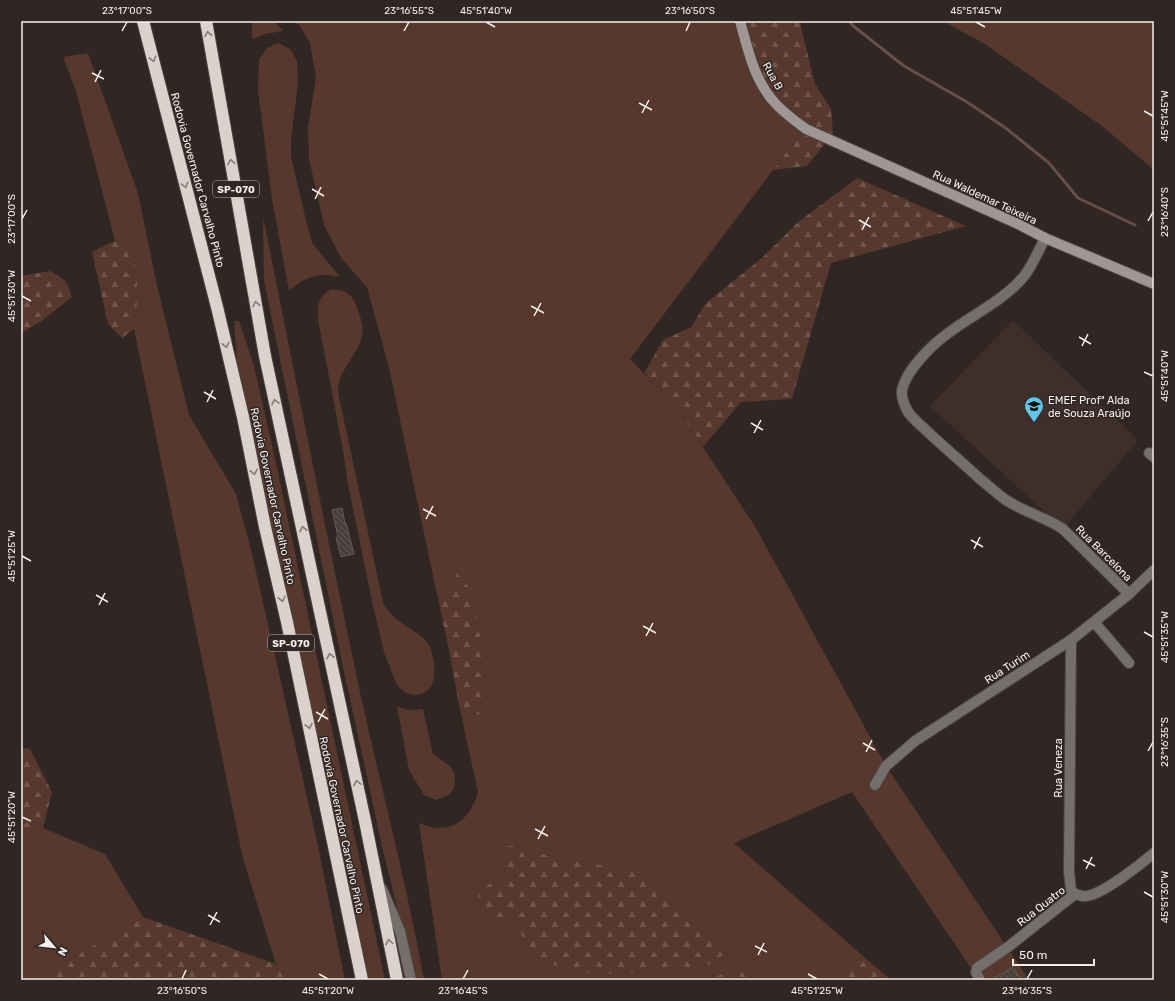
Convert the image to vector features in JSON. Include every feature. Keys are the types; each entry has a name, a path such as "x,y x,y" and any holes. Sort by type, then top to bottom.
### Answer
{"highway":[{"name":"Rodovia Governador Carvalho Pinto","path":"143,21 217,307 243,417 264,527 287,622 362,980"},
{"name":"Rodovia Governador Carvalho Pinto","path":"206,21 265,356 322,614 397,980"}],"street":[{"name":"Rua B","path":"740,21 753,66 766,92 784,112 806,129"},
{"name":"Rua Waldemar Teixeira","path":"806,129 1045,238 1154,284"},
{"name":"Rua Barcelona","path":"1045,238 1025,275 1009,291 947,334 928,351 912,370 902,390 902,398 915,420 955,457 1004,499 1017,507 1050,521 1063,529 1129,594"},
{"name":"Rua Turim","path":"875,785 886,766 915,741 1071,640 1129,594 1154,570"},
{"path":"1094,622 1129,663"},
{"name":"Rua Veneza","path":"1071,640 1069,872 1072,890 1075,894"},
{"name":"Rua Quatro","path":"980,980 976,972 977,968 1075,894 1088,896 1098,893 1139,866 1154,853"},
{"path":"376,875 400,931 411,980"}],"shaded area":[{"name":"EMEF Profª Alda de Souza Araújo","path":"1013,320 1138,440 1063,529 930,406"}],"green space":[{"path":"252,21 266,21 274,23 277,24 283,31 265,34 254,39 252,37"},
{"path":"291,21 740,21 801,126 798,137 630,359 678,409 756,528 886,766 1029,980 979,980 852,792 734,843 863,956 838,972 839,980 756,980 748,973 725,973 705,980 442,980 419,823 435,828 454,825 465,817 473,805 478,792 460,710 482,716 459,572 438,599 389,368 367,287 341,258 324,225 309,159 308,127 316,77 310,43 299,25","holes":["501,844 524,848 546,855 630,870 667,891 694,926 727,952 534,957 513,919 484,887 505,875"]},
{"path":"740,21 801,21 801,27 815,84 831,109 833,134 807,166 773,170 798,137 801,126 766,92"},
{"path":"942,21 1154,21 1154,170 1102,126 985,44"},
{"path":"278,43 290,49 297,61 298,84 291,139 291,156 312,243 340,277 325,275 313,276 301,282 289,291 272,199 258,90 259,60 267,48"},
{"path":"88,53 138,193 156,281 189,415 236,494 250,545 318,846 345,980 285,980 276,964 243,859 134,329 136,288 132,248 115,241 76,91 63,57"},
{"path":"857,178 966,226 831,263 792,399 741,402 703,447 678,409 644,373 663,340 691,327 706,303 762,258 797,223"},
{"path":"263,216 348,637 402,873 424,980 415,980 383,851 343,667 264,281"},
{"path":"115,241 132,247 137,279 137,308 134,329 122,338 108,324 92,252"},
{"path":"50,271 66,281 72,297 42,321 21,333 21,276"},
{"path":"330,290 342,291 351,296 362,322 363,329 360,342 340,378 338,394 383,602 394,617 422,637 431,649 434,662 433,682 427,690 418,695 413,695 403,691 396,683 384,652 373,606 348,484 319,325 318,305 325,293"},
{"path":"234,321 239,321 254,366 276,463 385,980 365,980 238,375"},
{"path":"459,571 471,594 482,646 486,691 483,716 460,710 438,599"},
{"path":"397,706 408,710 423,709 433,754 451,767 455,776 454,788 449,795 436,800 424,795 409,770"},
{"path":"21,748 30,749 52,792 43,828 21,835"},
{"path":"43,828 105,854 143,917 43,974 43,980 21,980 21,835"},
{"path":"501,844 524,848 546,855 630,870 667,891 694,926 727,952 711,964 667,971 621,974 575,973 534,957 513,919 480,916 476,900 484,887 505,875"},
{"path":"143,917 276,964 285,980 43,980 43,974"},
{"path":"863,956 891,980 839,980 838,972"},
{"path":"725,973 748,973 756,980 705,980"}],"building":[{"path":"342,508 354,554 341,557 336,538 338,537 332,510"},
{"path":"1013,967 1021,980 992,980"}],"waterway":[{"path":"850,21 852,25 904,66 967,102 1007,129 1049,163 1078,198 1135,225"}],"place":[{"name":"EMEF Profª Alda de Souza Araújo","path":"1034,423"}]}
